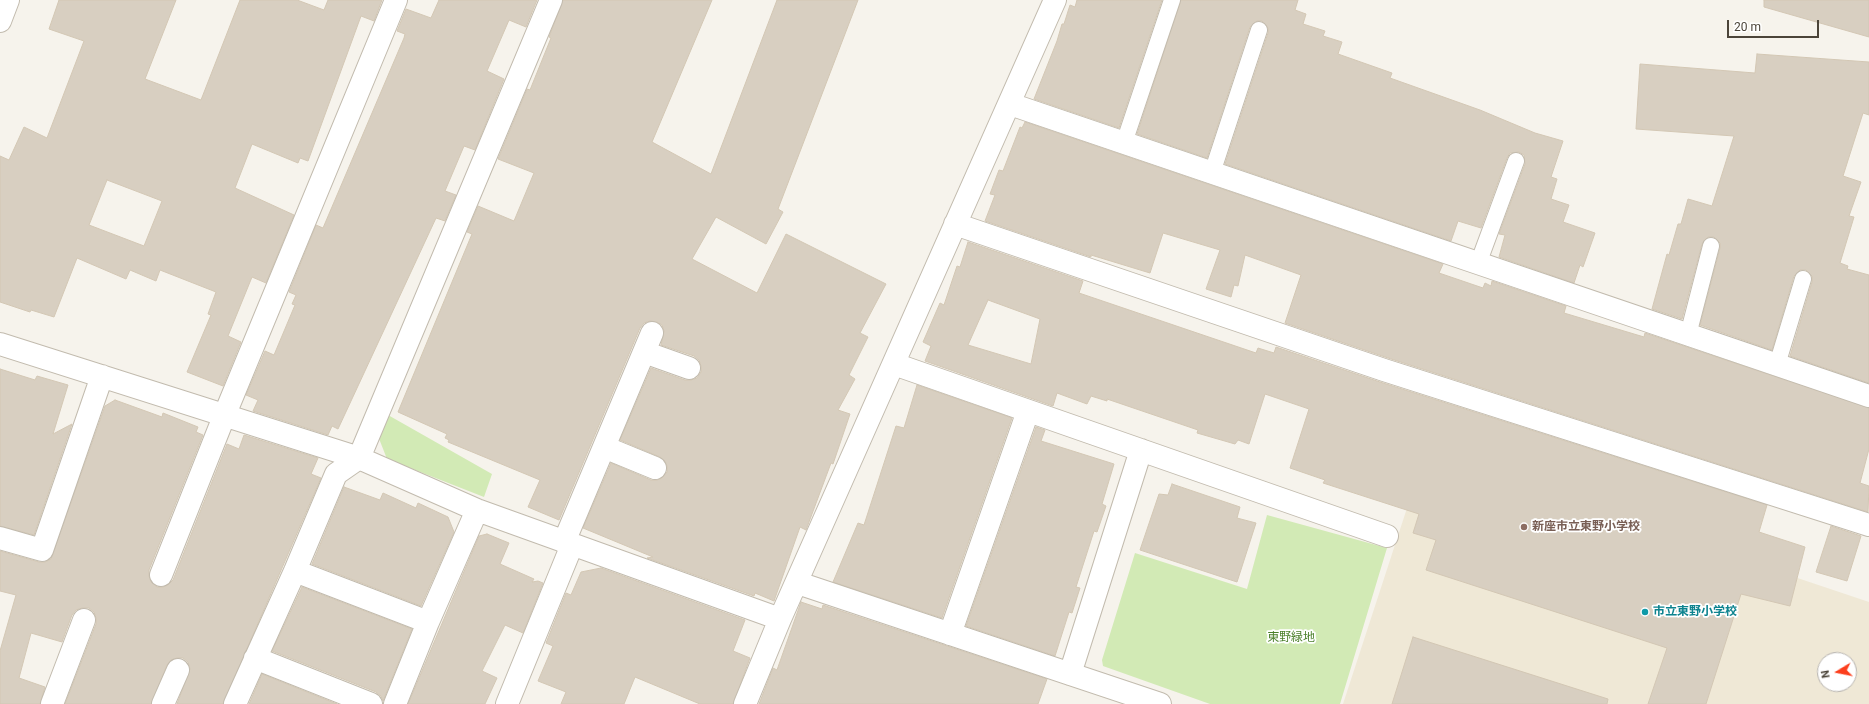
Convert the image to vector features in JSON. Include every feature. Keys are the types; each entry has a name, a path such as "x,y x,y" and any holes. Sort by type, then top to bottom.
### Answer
{"street":[{"path":"0,21 8,0"},
{"path":"161,574 225,414 396,0"},
{"path":"236,704 255,658 296,571 336,474 359,458 551,0"},
{"path":"745,704 780,620 798,583 1055,0"},
{"path":"1010,104 1869,396"},
{"path":"955,224 1391,372 1869,525"},
{"path":"507,704 604,447 648,342 689,368"},
{"path":"0,344 225,414 359,458 477,510 780,620"},
{"path":"894,364 1387,536"},
{"path":"0,538 42,550 102,376"},
{"path":"950,634 1028,411"},
{"path":"604,447 655,468"},
{"path":"1070,674 1141,450"},
{"path":"395,704 428,622 477,510"},
{"path":"296,571 428,622"},
{"path":"798,583 1160,704"},
{"path":"52,704 84,620"},
{"path":"255,658 371,704"},
{"path":"163,704 178,670"}],"lane":[{"path":"1124,144 1172,0"},
{"path":"1212,173 1259,30"},
{"path":"1478,264 1516,161"},
{"path":"1688,335 1711,246"},
{"path":"1777,365 1803,279"}],"shaded area":[{"name":"新座市立東野小学校","path":"1425,453 1869,602 1869,704 1343,704"}],"green space":[{"path":"388,415 492,474 484,497 387,459 378,436"},
{"name":"東野緑地","path":"1267,515 1387,548 1340,704 1210,704 1103,666 1102,660 1135,553 1247,589"}],"building":[{"path":"59,0 176,0 145,79 201,100 240,0 297,0 324,10 328,0 382,0 374,21 361,16 308,161 300,158 298,163 252,144 235,188 294,215 266,283 252,277 228,336 241,342 223,386 187,372 211,315 208,314 216,292 160,270 156,281 130,270 126,279 77,258 54,317 31,310 30,312 0,302 0,156 9,160 24,127 47,138 84,41 49,29","holes":["107,180 162,201 144,246 89,225"]},
{"path":"439,0 537,0 526,27 509,20 487,71 504,79 475,150 464,146 445,191 456,195 445,221 436,218 338,429 332,426 328,435 253,411 258,400 246,395 265,351 274,355 295,305 292,304 296,295 289,292 316,225 323,228 404,38 405,34 397,31 406,9 431,18"},
{"path":"563,0 712,0 652,142 711,174 777,0 858,0 778,209 783,212 766,244 716,217 692,259 757,293 786,234 886,284 860,333 868,337 849,375 855,379 838,410 850,414 833,464 831,463 806,530 800,527 774,601 755,593 754,596 647,558 653,557 583,528 611,463 651,480 662,478 667,472 665,461 660,457 620,440 651,368 685,380 697,378 701,372 699,360 694,356 661,345 664,331 662,325 657,322 650,321 644,323 640,328 559,520 528,507 540,480 448,442 449,440 445,438 447,434 398,412 472,234 467,232 478,206 514,221 534,173 498,159 527,89 530,90 551,38 549,37"},
{"path":"1077,0 1162,0 1119,128 1034,99 1070,5 1075,7"},
{"path":"1181,0 1298,0 1295,10 1306,14 1303,24 1325,31 1323,36 1342,42 1338,54 1392,73 1390,78 1480,110 1535,133 1563,141 1551,177 1557,179 1551,199 1569,205 1563,222 1595,233 1583,267 1580,265 1574,283 1499,257 1505,235 1499,234 1525,164 1524,155 1519,152 1510,153 1507,158 1481,228 1458,221 1451,241 1225,164 1268,33 1268,28 1262,21 1257,21 1250,27 1207,158 1137,134"},
{"path":"1764,0 1869,0 1869,37 1764,7"},
{"path":"1757,54 1869,62 1869,115 1863,113 1843,176 1861,182 1849,216 1854,217 1840,263 1848,266 1847,269 1869,275 1869,383 1790,356 1812,282 1812,276 1806,270 1800,270 1794,276 1772,350 1700,325 1720,248 1720,243 1714,237 1708,237 1702,244 1682,319 1652,309 1667,254 1669,255 1678,224 1681,224 1688,199 1712,206 1734,136 1636,129 1640,64 1755,73"},
{"path":"1025,122 1443,264 1439,273 1483,288 1485,283 1491,286 1492,281 1566,306 1564,313 1644,337 1645,333 1869,408 1869,449 1860,483 1869,486 1868,512 1388,358 1285,323 1301,275 1245,255 1238,286 1234,285 1231,297 1206,289 1220,250 1163,233 1150,273 1091,255 1091,257 985,221 995,195 990,194 999,170 1003,171 1020,127 1022,128"},
{"path":"968,242 1083,281 1079,293 1256,353 1258,348 1274,353 1276,347 1380,382 1767,505 1759,532 1805,547 1790,606 1741,594 1706,704 1648,704 1667,648 1426,570 1436,540 1413,533 1419,514 1323,483 1325,480 1290,468 1309,409 1265,394 1249,444 1238,440 1235,444 1197,433 1198,430 1107,399 1107,401 1091,396 1087,404 1057,393 1053,406 925,361 931,346 923,342 940,303 944,305 957,266 960,267","holes":["988,300 1040,319 1031,364 968,345"]},
{"path":"0,369 35,380 37,376 68,385 53,434 72,424 34,535 0,526"},
{"path":"917,385 1012,418 942,618 833,582 858,523 864,525 896,426 904,428"},
{"path":"115,400 162,417 163,413 198,427 196,432 203,435 149,570 151,582 157,587 168,585 173,580 227,444 239,449 244,435 318,458 311,474 321,478 223,704 177,704 190,669 188,662 183,658 177,658 171,660 167,665 151,704 65,704 96,624 94,612 89,608 82,608 76,610 72,615 62,642 31,633 19,678 45,687 40,704 0,704 0,651 16,595 0,591 0,551 39,562 45,562 51,559 105,406"},
{"path":"1036,427 1045,430 1041,441 1114,464 1102,504 1106,506 1097,532 1094,531 1076,587 1080,588 1072,613 1069,612 1055,656 966,626"},
{"path":"1172,484 1240,507 1237,518 1256,523 1237,582 1140,550 1159,494 1168,495"},
{"path":"344,487 380,500 383,493 416,508 418,503 448,517 454,532 421,606 312,564"},
{"path":"1831,526 1861,536 1847,581 1816,572"},
{"path":"487,534 509,543 500,564 534,579 532,582 538,581 543,583 523,633 505,625 482,671 497,678 485,704 408,704 479,536"},
{"path":"601,568 745,620 733,651 750,658 733,704 700,704 635,677 624,704 561,704 566,692 538,681 553,646 546,643 566,593 571,595 581,572"},
{"path":"302,587 412,629 383,701 381,696 376,692 272,651"},
{"path":"801,602 822,609 823,605 1047,679 1038,704 759,704 773,668 777,670"},
{"path":"1413,637 1608,699 1607,704 1392,704"},
{"path":"262,674 337,704 249,704"}],"place":[{"name":"新座市立東野小学校","path":"1524,527"},
{"name":"市立東野小学校","path":"1645,612"}]}
